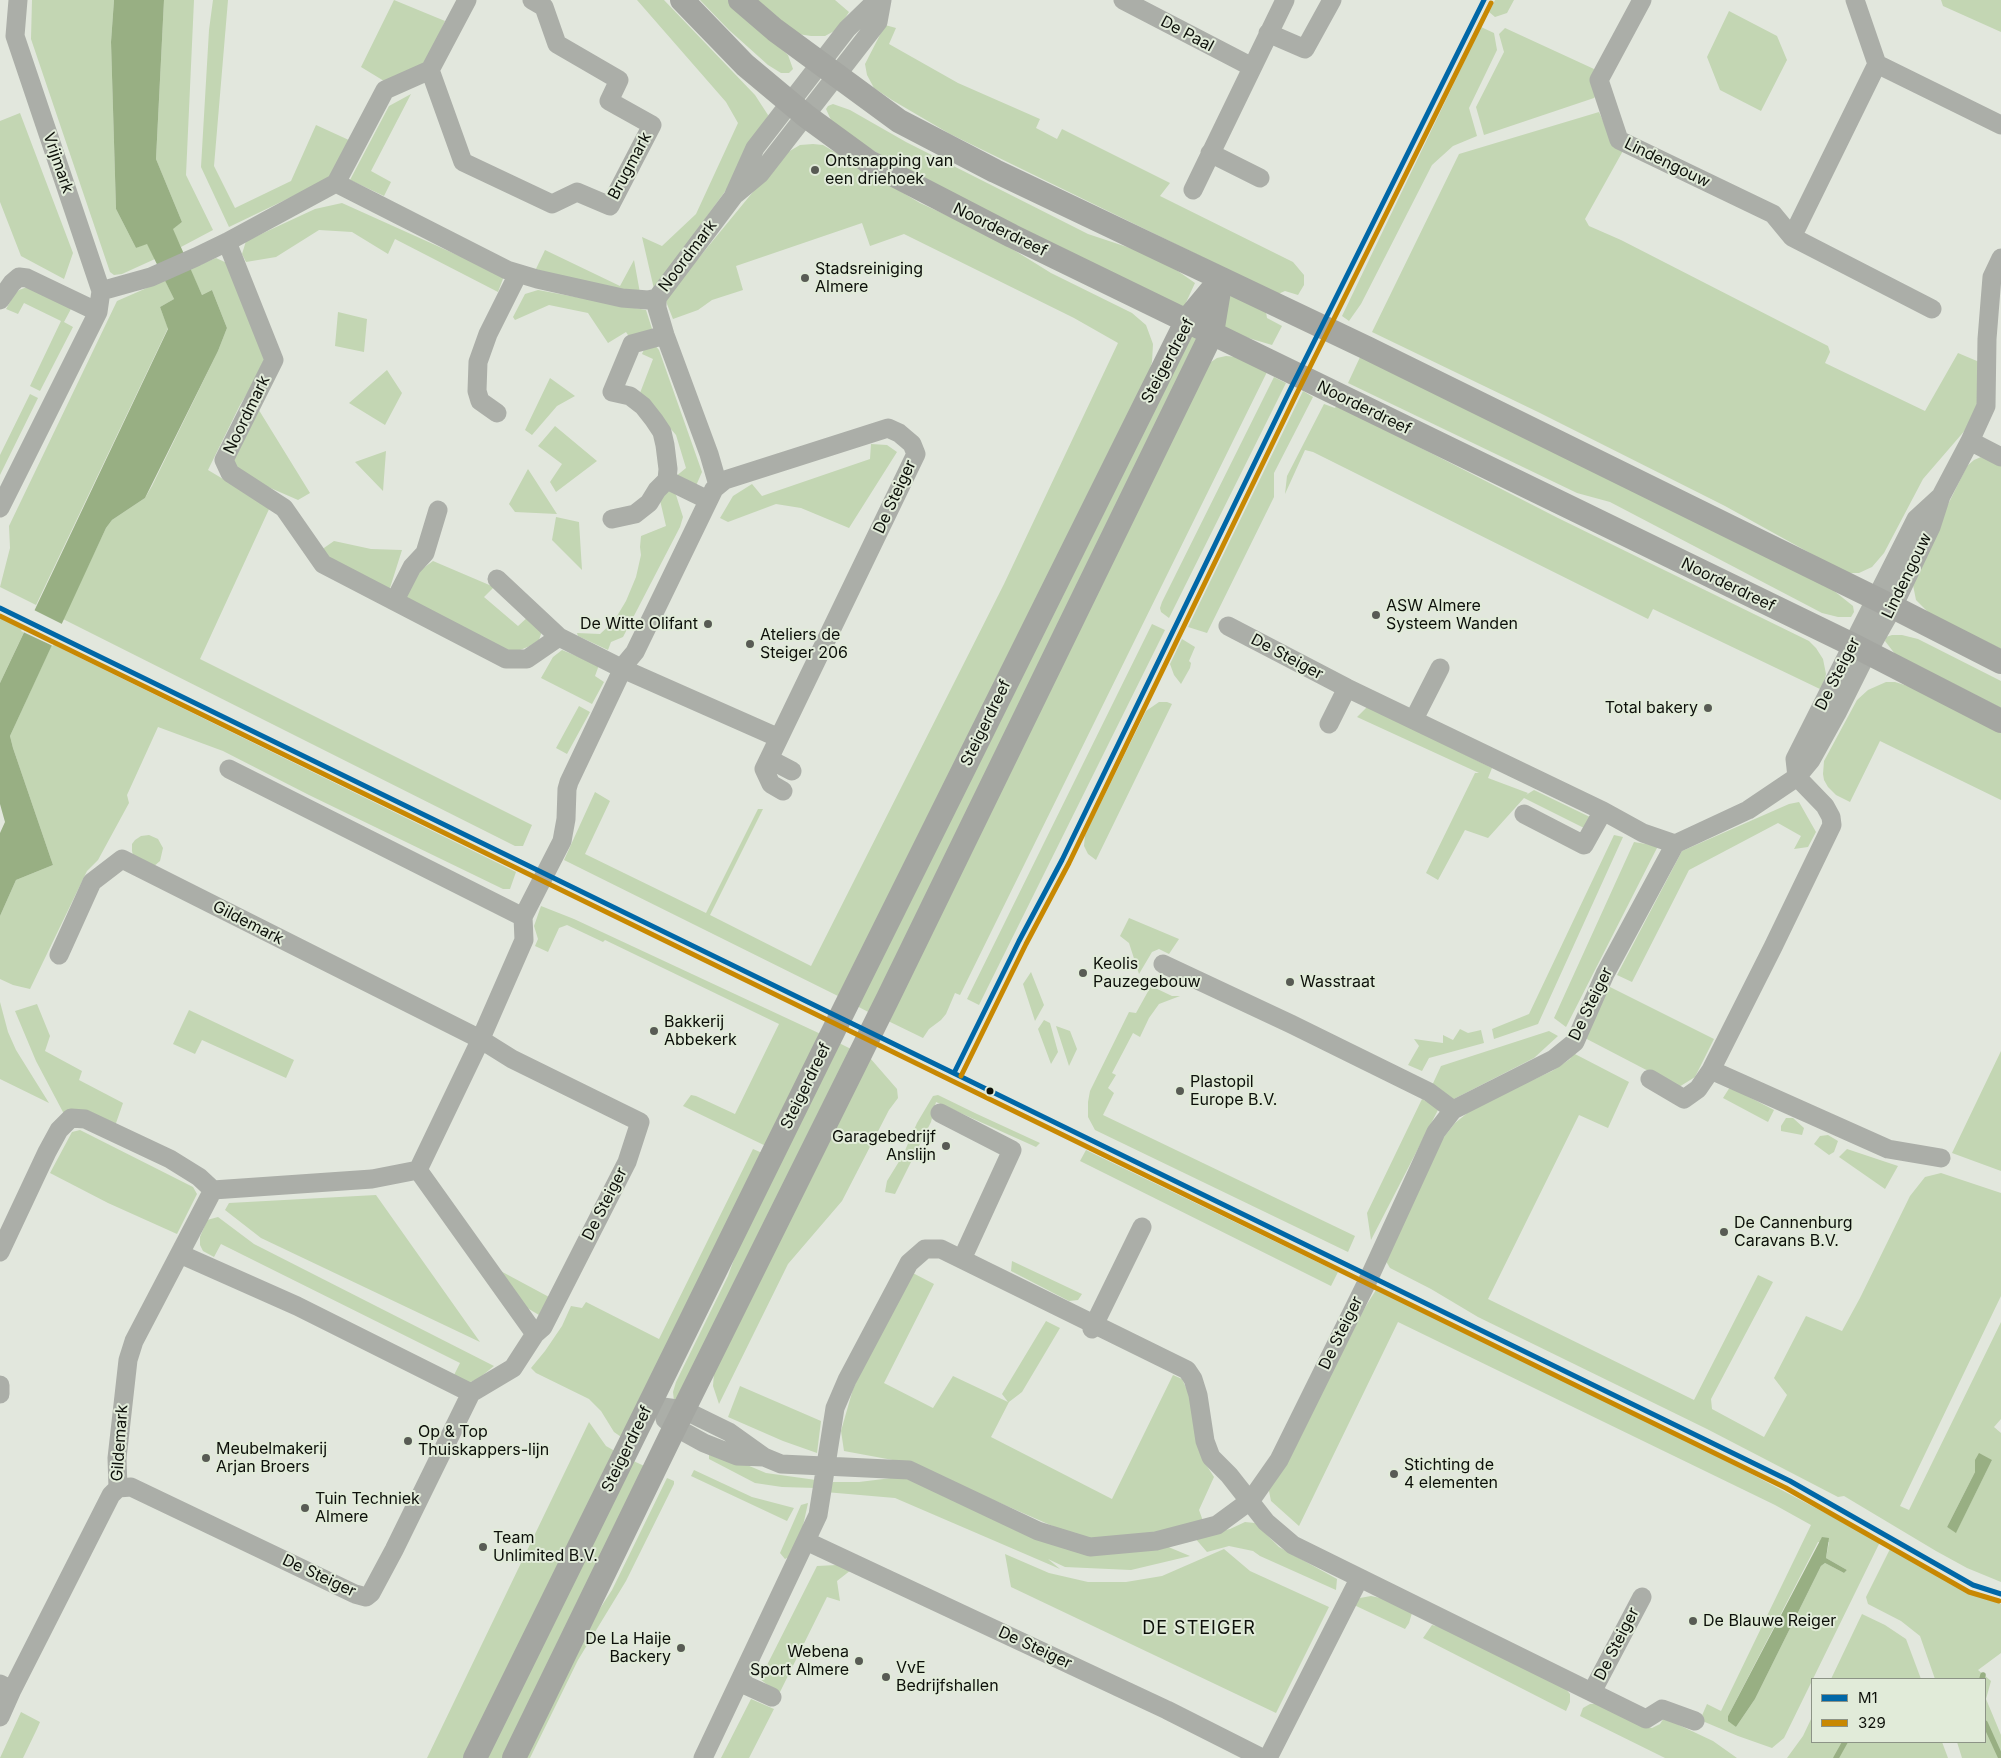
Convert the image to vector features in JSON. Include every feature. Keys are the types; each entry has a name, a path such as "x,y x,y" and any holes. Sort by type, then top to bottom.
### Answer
{"main road":[{"name":"Noorderdreef","path":"682,0 745,65 798,109 869,162 939,199 1187,320 1254,355 1860,649 2001,721"},
{"path":"740,0 775,30 899,121 996,171 1367,348 1884,602 2001,662"},
{"name":"Steigerdreef","path":"476,1758 824,1048 1187,320 1221,280"},
{"name":"Steigerdreef","path":"514,1758 679,1418 888,998 1212,333 1221,280"}],"street":[{"name":"Vrijmark","path":"0,508 98,312 101,291 8,38 18,0"},
{"path":"101,291 151,277 196,257 336,183 385,90 430,70 467,0"},
{"name":"Brugmark","path":"430,70 463,162 552,204 577,192 610,206 652,125 609,101 619,80 557,44 544,7 532,0"},
{"path":"829,69 847,29 878,0"},
{"path":"829,69 878,22 882,0"},
{"name":"De Paal","path":"1123,0 1252,68"},
{"path":"1193,190 1285,0"},
{"path":"1268,33 1305,49 1332,0"},
{"name":"Lindengouw","path":"1642,0 1599,80 1619,140 1773,214 1792,237 1932,309"},
{"path":"1854,0 1877,64 2001,125"},
{"path":"1792,237 1877,64"},
{"name":"Noordmark","path":"336,183 518,274 622,298 648,300 657,298 733,197 755,148 798,109 829,69"},
{"path":"1210,153 1260,178"},
{"name":"Noordmark","path":"227,242 274,360 224,460 230,473 284,508 323,564 506,659 527,659 559,637"},
{"name":"Lindengouw","path":"1884,602 1916,519 1941,496 1986,406 1987,338 1992,277 2001,258"},
{"path":"497,412 480,401 477,391 478,362 488,334 518,274"},
{"path":"0,300 12,283 19,277 28,278 98,312"},
{"path":"418,1170 480,1040 524,940 523,918 562,841 569,782 623,669 635,652 713,493 709,454 665,335 657,308 657,298"},
{"path":"612,519 635,514 649,503 657,490 667,480 668,468 662,432 643,406 630,396 612,392 632,344 665,335"},
{"name":"De Steiger","path":"713,493 725,480 888,428 899,433 912,444 916,454 764,770 771,784 783,791"},
{"path":"1970,441 2001,457"},
{"path":"667,480 713,493"},
{"path":"395,600 412,567 425,553 438,510"},
{"path":"497,579 559,637 623,669 779,738"},
{"name":"De Steiger","path":"1797,777 1795,759 1860,649 1884,602"},
{"name":"De Steiger","path":"649,1405 679,1418 704,1443 737,1456 764,1457 781,1464 909,1470 1038,1531 1090,1547 1156,1541 1217,1525 1251,1500 1279,1460 1369,1278 1436,1132 1454,1110 1554,1059 1575,1042 1605,974 1675,844 1643,833 1603,811 1347,688 1228,626"},
{"path":"1414,719 1440,668"},
{"path":"1329,724 1347,688"},
{"path":"769,759 792,771"},
{"path":"229,769 523,918"},
{"path":"1650,1080 1684,1099 1698,1090 1711,1070 1832,825 1831,817 1825,806 1797,777 1748,810 1675,844"},
{"path":"1524,814 1584,845 1603,811"},
{"name":"Gildemark","path":"59,955 92,882 122,859 480,1040"},
{"path":"1163,964 1429,1092 1454,1110"},
{"name":"De Steiger","path":"118,1488 131,1487 355,1594 366,1597 371,1593 471,1393 513,1368 534,1334 543,1327 627,1162 640,1122 512,1059 480,1040"},
{"path":"1711,1070 1888,1149 1941,1158"},
{"path":"940,1113 1012,1150 962,1259"},
{"path":"0,1252 47,1152 59,1130 71,1118 85,1119 170,1159 199,1177 213,1190 372,1180 418,1170"},
{"path":"418,1170 534,1334"},
{"name":"Gildemark","path":"0,1717 6,1687 111,1495 118,1488 117,1458 128,1360 134,1341 213,1190"},
{"path":"1093,1327 1142,1227"},
{"name":"De Steiger","path":"703,1758 818,1515 835,1408 847,1380 909,1263 925,1249 941,1249 1093,1327 1187,1370 1193,1379 1198,1395 1205,1441 1211,1457 1251,1500 1266,1522 1293,1545 1646,1719 1662,1709 1695,1721"},
{"path":"180,1254 297,1306 471,1393"},
{"path":"0,1385 0,1394"},
{"name":"De Steiger","path":"806,1540 1167,1710 1262,1758"},
{"path":"1268,1758 1359,1578"},
{"name":"De Steiger","path":"1592,1692 1642,1597"},
{"path":"739,1682 772,1697"}],"shaded area":[{"path":"32,0 114,0 111,42 116,209 136,248 147,243 155,259 122,274 114,275 110,272 31,39"},
{"path":"114,0 164,0 156,159 182,222 173,229 202,295 212,290 227,328 218,351 145,498 112,520 106,528 10,736 53,865 16,880 0,916 0,833 5,822 0,804 0,683 168,329 160,307 174,299 147,244 136,248 116,209 111,42"},
{"path":"164,0 194,0 186,175 213,230 181,247 172,229 182,222 156,159"},
{"path":"213,0 228,0 214,166 235,208 291,181 316,125 351,141 333,177 229,227 201,167 209,30"},
{"path":"394,0 445,21 425,64 384,81 361,67"},
{"path":"637,0 664,0 755,95 768,115 766,128 729,186 654,289 642,237 662,246 696,214 738,123 726,102"},
{"path":"700,0 728,0 788,55 793,69 789,73 781,73 768,65 729,30"},
{"path":"756,0 835,0 849,12 838,29 825,36 811,36 798,34"},
{"path":"1495,0 1514,0 1507,13 1495,17 1489,12"},
{"path":"1941,0 2001,0 2001,32 1943,6"},
{"path":"1729,11 1777,36 1787,60 1761,111 1720,90 1707,57"},
{"path":"885,25 896,28 889,44 958,83 1040,119 1036,128 1057,139 1062,129 1170,183 1160,196 1293,262 1304,275 1304,285 1298,295 1285,291 1278,294 950,134 892,100 874,88 867,75 865,64"},
{"path":"1481,27 1494,33 1497,50 1469,108 1477,136 1453,146 1432,165 1361,304 1349,321 1342,316"},
{"path":"1505,28 1594,69 1593,85 1597,94 1594,98 1484,135 1476,107 1504,52 1499,34"},
{"path":"411,94 371,171 391,182 384,196 350,180 389,106"},
{"path":"833,104 850,110 906,142 1088,234 1142,252 1175,269 1195,283 1183,309 923,181 853,138 831,120 826,109"},
{"path":"1599,112 1612,141 1624,149 1585,219 1589,226 1621,240 1828,346 1830,352 1825,363 1925,411 1958,353 1984,364 1985,383 1973,421 1923,479 1884,553 1872,567 1859,573 1846,573 1725,506 1538,412 1372,332 1459,154"},
{"path":"20,113 73,253 64,279 21,256 0,202 0,121"},
{"path":"800,145 823,145 920,203 988,234 1051,273 1132,313 1146,325 1153,344 1152,362 1147,379 844,999 564,860 595,792 610,801 585,854 706,913 758,809 763,809 710,915 811,966 1004,584 1118,343 1074,318 904,234 870,246 862,223 736,266 743,290 712,300 698,310 673,319 665,299 780,159"},
{"path":"342,203 504,276 498,292 395,239 388,254 352,232 319,230 276,257 246,262 242,254 246,241 315,209"},
{"path":"545,250 620,286 634,260 640,293 535,271"},
{"path":"216,258 227,263 267,361 240,405 208,470 270,507 200,659 532,825 523,846 515,846 63,619 106,528 112,520 145,498 152,486 218,351 227,328 212,290 202,295 190,269"},
{"path":"165,280 174,299 160,307 168,328 36,605 0,587 10,548 9,526 117,301"},
{"path":"27,287 72,307 64,322 73,327 40,391 30,386 61,321 24,303 18,314 6,309 14,295 19,290"},
{"path":"538,290 646,310 653,332 632,341 626,332 608,343 588,313 549,305 515,320 513,317 525,294"},
{"path":"1231,295 1266,312 1267,318 1282,326 1272,345 1235,334 1216,325"},
{"path":"338,312 367,319 364,352 335,346"},
{"path":"1185,330 1199,338 874,1015 853,1004"},
{"path":"654,344 659,350 702,472 695,488 675,477 686,468 676,435 640,393 653,359 642,354 646,345"},
{"path":"1361,355 1833,590 1853,606 1854,612 1851,617 1838,617 1822,613 1610,502 1577,493 1348,383"},
{"path":"1226,356 1237,357 1267,372 960,995 955,993 946,1014 929,1029 923,1038 884,1019 1208,364 1217,358"},
{"path":"387,370 402,393 385,425 349,403"},
{"path":"1274,377 1286,383 1169,618 1161,612 1162,602"},
{"path":"550,378 575,396 557,406 532,435 525,430"},
{"path":"1303,391 1313,397 1274,473 1274,497 1207,633 1188,627"},
{"path":"30,394 38,398 0,475 0,455"},
{"path":"1324,404 1335,408 1337,405 1558,518 1809,641 1823,659 1826,674 1822,690 1653,609 1648,619 1313,452 1305,450 1285,494 1287,476"},
{"path":"257,407 310,493 298,500 236,473 231,461"},
{"path":"555,426 597,461 556,492 550,482 562,464 538,446"},
{"path":"871,444 887,445 897,452 849,528 801,508 776,504 728,522 720,518 733,496 752,484 762,496 870,459"},
{"path":"386,451 383,491 355,462"},
{"path":"1981,457 2001,465 2001,649 1930,614 1916,600 1913,585 1916,569 1967,466"},
{"path":"528,469 557,514 515,512 509,504"},
{"path":"671,490 676,495 683,517 680,527 623,637 611,642 608,650 578,636 577,633 600,634 614,621 626,601 636,577 641,555 641,536 666,526 659,496"},
{"path":"556,517 579,522 582,570 552,540"},
{"path":"334,541 371,549 402,550 389,591 327,561 321,550"},
{"path":"433,561 494,587 484,597 518,626 529,616 542,631 539,640 510,654 406,602 404,584"},
{"path":"0,618 25,630 0,683"},
{"path":"1152,624 1165,630 979,1005 967,999"},
{"path":"1902,635 1918,639 2001,681 2001,708 1895,654 1885,641 1886,637"},
{"path":"1182,639 1195,647 1189,661 1191,663 1190,668 1181,684 1174,675 1170,664"},
{"path":"52,644 516,872 510,889 503,889 223,751 158,727 127,795 129,803 98,860 87,871 30,989 13,985 0,979 0,916 16,880 53,865 10,736"},
{"path":"562,650 599,665 595,676 604,682 592,704 541,678 553,657"},
{"path":"1886,682 1895,682 1908,686 2001,730 2001,800 1880,741 1850,802 1836,795 1828,787 1823,774 1824,761 1857,700 1868,690"},
{"path":"1159,702 1172,704 1096,860 1088,854 1084,846 1085,835 1146,711"},
{"path":"579,706 590,712 567,754 556,748"},
{"path":"1368,706 1492,768 1488,778 1528,793 1526,795 1534,790 1592,818 1586,829 1524,798 1488,838 1465,830 1438,880 1426,873 1475,773 1479,773 1357,717"},
{"path":"1799,802 1816,832 1808,847 1794,849 1801,836 1778,823 1689,870 1632,982 1617,975 1682,851 1789,804"},
{"path":"149,835 158,839 163,848 160,861 153,867 134,860 132,851 132,844 135,840 141,836"},
{"path":"1614,835 1623,837 1538,1024 1494,1039 1492,1029 1529,1014"},
{"path":"1634,842 1658,846 1566,1027 1554,1018"},
{"path":"541,906 574,919 825,1036 770,1148 683,1106 691,1095 735,1114 779,1024 605,940 603,942 567,925 559,928 548,952 535,946 538,939 534,926"},
{"path":"1129,918 1179,939 1169,954 1159,949 1152,952 1139,974 1129,943 1120,936"},
{"path":"1031,972 1044,1005 1035,1021 1023,984"},
{"path":"1151,986 1172,996 1180,996 1159,1004 1149,1018 1140,1037 1133,1033 1112,1073 1116,1075 1108,1088 1114,1093 1103,1115 1355,1236 1348,1252 1095,1130 1088,1117 1090,1091 1129,1012 1136,1013"},
{"path":"1608,986 1714,1039 1695,1077 1679,1087 1583,1037"},
{"path":"0,1002 8,1032 16,1050 49,1103 0,1079"},
{"path":"37,1004 50,1036 45,1051 82,1071 79,1080 123,1103 115,1126 64,1114 36,1061 15,1011"},
{"path":"189,1010 294,1060 286,1078 202,1040 195,1054 173,1044"},
{"path":"1044,1020 1050,1023 1058,1052 1051,1064 1038,1029"},
{"path":"1056,1026 1070,1031 1077,1049 1069,1066"},
{"path":"1460,1029 1468,1033 1481,1030 1484,1043 1429,1058 1422,1071 1408,1065 1419,1046 1414,1039 1443,1043 1443,1035 1453,1040"},
{"path":"1549,1031 1558,1036 1534,1058 1446,1103 1429,1092 1441,1066"},
{"path":"835,1041 857,1052 685,1401 674,1401 673,1392 676,1382 728,1276 751,1212"},
{"path":"2001,1051 2001,1171 1952,1153"},
{"path":"1573,1053 1629,1082 1608,1128 1579,1115 1488,1299 1694,1400 1758,1275 1773,1282 1711,1399 1712,1409 1764,1437 1787,1395 1774,1378 1806,1316 1842,1331 1910,1196 1925,1177 1941,1173 2001,1193 2001,1296 1900,1506 1909,1510 2001,1322 2001,1419 1994,1427 2001,1433 2001,1582 1967,1568 1844,1496 1838,1497 1707,1429 1478,1317 1431,1289 1390,1268 1384,1258 1440,1142 1455,1123 1476,1106 1552,1071 1570,1059","holes":["1992,1460 1956,1532 1947,1527 1975,1472"]},
{"path":"870,1058 897,1089 898,1098 889,1110 842,1201 788,1264 719,1404 713,1386 714,1373"},
{"path":"1730,1087 1774,1110 1768,1122 1723,1098"},
{"path":"938,1095 1040,1143 1036,1147 936,1102 931,1122 895,1194 885,1192 887,1181 903,1155 917,1123 933,1096"},
{"path":"1422,1099 1439,1108 1371,1240 1367,1213"},
{"path":"1786,1118 1793,1118 1804,1128 1802,1135 1781,1131 1781,1126"},
{"path":"80,1130 193,1187 197,1194 177,1234 108,1203 50,1173 72,1132"},
{"path":"1828,1135 1838,1141 1834,1152 1829,1155 1814,1144 1820,1136"},
{"path":"753,1149 767,1155 627,1441 614,1432 601,1411 589,1399 536,1373 531,1368 562,1326 571,1306 582,1308 586,1302 659,1339"},
{"path":"1847,1149 1898,1166 1885,1189 1839,1157"},
{"path":"1086,1150 1338,1272 1331,1286 1080,1161"},
{"path":"376,1195 480,1342 261,1238 225,1210 229,1203"},
{"path":"218,1217 254,1244 494,1366 478,1379 468,1383 454,1375 460,1363 221,1244 214,1257 203,1251 200,1245 200,1237 207,1220"},
{"path":"1012,1261 1082,1294 1078,1300 1069,1301 1011,1271"},
{"path":"495,1268 549,1297 539,1315 517,1302"},
{"path":"909,1271 934,1284 884,1383 933,1408 953,1376 1008,1402 1002,1394 1046,1321 1060,1328 1022,1392 1009,1402 991,1437 1112,1499 1173,1375 1182,1379 1189,1394 1205,1463 1214,1477 1199,1510 1203,1521 1163,1533 1088,1539 1073,1535 909,1463 844,1451 841,1431 853,1389"},
{"path":"1376,1290 1546,1370 1689,1441 1880,1542 1813,1678 1811,1678 1811,1683 1784,1738 1772,1748 1700,1720 1707,1704 1721,1711 1811,1525 1775,1505 1398,1322 1299,1526 1271,1501 1268,1486 1357,1320","holes":["1818,1542 1829,1542 1826,1558 1847,1570 1844,1573 1825,1563 1821,1566 1755,1699 1736,1727 1728,1716"]},
{"path":"740,1386 821,1421 817,1453 783,1441 728,1417"},
{"path":"589,1422 606,1446 620,1454 471,1758 427,1758"},
{"path":"709,1449 766,1473 816,1480 816,1488 782,1487 755,1483 709,1459"},
{"path":"1979,1453 1992,1460 1956,1533 1947,1527 1975,1472 1975,1460"},
{"path":"629,1459 651,1469 509,1758 483,1758"},
{"path":"694,1470 752,1497 794,1508 787,1521 691,1476"},
{"path":"908,1476 1086,1553 1166,1546 1190,1556 1131,1570 1065,1567 1048,1559 1060,1569 895,1498 825,1492 833,1482 859,1482"},
{"path":"667,1478 674,1481 674,1484 626,1581 578,1660 530,1758 520,1758 573,1650 612,1590"},
{"path":"808,1503 801,1535 791,1556 785,1559 780,1553 801,1505"},
{"path":"1245,1522 1255,1523 1279,1547 1337,1579 1336,1590 1260,1556 1253,1551 1229,1546 1207,1552 1194,1537 1230,1529"},
{"path":"1822,1537 1829,1538 1826,1558 1847,1570 1844,1573 1825,1563 1821,1566 1755,1699 1736,1727 1728,1721 1728,1716"},
{"path":"1891,1547 1946,1580 2001,1604 2001,1653 1978,1670 1991,1681 1986,1699 1986,1678 1935,1678 1920,1636 1901,1621 1868,1604 1866,1597"},
{"path":"1224,1549 1250,1571 1329,1607 1276,1713 1011,1587 1005,1554 1049,1573 1088,1582 1126,1582 1162,1576"},
{"path":"837,1565 851,1570 837,1581 840,1601 827,1597 779,1694 760,1679 817,1566"},
{"path":"1371,1596 1385,1599 1412,1613 1405,1629 1354,1605 1360,1598"},
{"path":"1862,1614 1885,1625 1906,1639 1921,1678 1831,1678"},
{"path":"1432,1625 1440,1627 1565,1688 1570,1694 1570,1702 1566,1711 1423,1638"},
{"path":"751,1699 774,1709 749,1758 721,1758"},
{"path":"1986,1699 2001,1735 2001,1758 1962,1758 1957,1743 1986,1743"},
{"path":"1590,1704 1598,1704 1643,1726 1652,1728 1660,1724 1664,1718 1713,1741 1737,1758 1665,1758 1580,1716 1583,1708"},
{"path":"21,1712 40,1722 37,1729 23,1758 0,1758"},
{"path":"1811,1719 1811,1743 1942,1743 1948,1758 1787,1758 1803,1736"}],"pier":[{"path":"32,609 64,625 53,646 21,631"}],"waterway":[{"path":"1986,1725 2001,1758"},
{"path":"1836,1758 1844,1743"}],"transit line":[{"name":"M1","path":"954,1073 1019,941 1062,860 1289,392 1484,0"},
{"name":"329","path":"961,1076 1026,944 1069,863 1296,395 1491,3"},
{"name":"M1","path":"0,608 1790,1481 1973,1585 2001,1594"},
{"name":"329","path":"0,616 1786,1488 1969,1592 1999,1601"}],"place":[{"name":"Ontsnapping van een driehoek","path":"815,170"},
{"name":"Stadsreiniging Almere","path":"805,278"},
{"name":"ASW Almere Systeem Wanden","path":"1376,615"},
{"name":"De Witte Olifant","path":"708,624"},
{"name":"Ateliers de Steiger 206","path":"750,644"},
{"name":"Total bakery","path":"1708,708"},
{"name":"Keolis Pauzegebouw","path":"1083,973"},
{"name":"Wasstraat","path":"1290,982"},
{"name":"Bakkerij Abbekerk","path":"654,1031"},
{"name":"Plastopil Europe B.V.","path":"1180,1091"},
{"name":"Garagebedrijf Anslijn","path":"946,1146"},
{"name":"De Cannenburg Caravans B.V.","path":"1724,1232"},
{"name":"Op & Top Thuiskappers-lijn","path":"408,1441"},
{"name":"Meubelmakerij Arjan Broers","path":"206,1458"},
{"name":"Stichting de 4 elementen","path":"1394,1474"},
{"name":"Tuin Techniek Almere","path":"305,1508"},
{"name":"Team Unlimited B.V.","path":"483,1547"},
{"name":"De Blauwe Reiger","path":"1693,1621"},
{"name":"De La Haije Backery","path":"681,1648"},
{"name":"Webena Sport Almere","path":"859,1661"},
{"name":"VvE Bedrijfshallen","path":"886,1677"}],"district":[{"name":"DE STEIGER","path":"1199,1629"}]}
